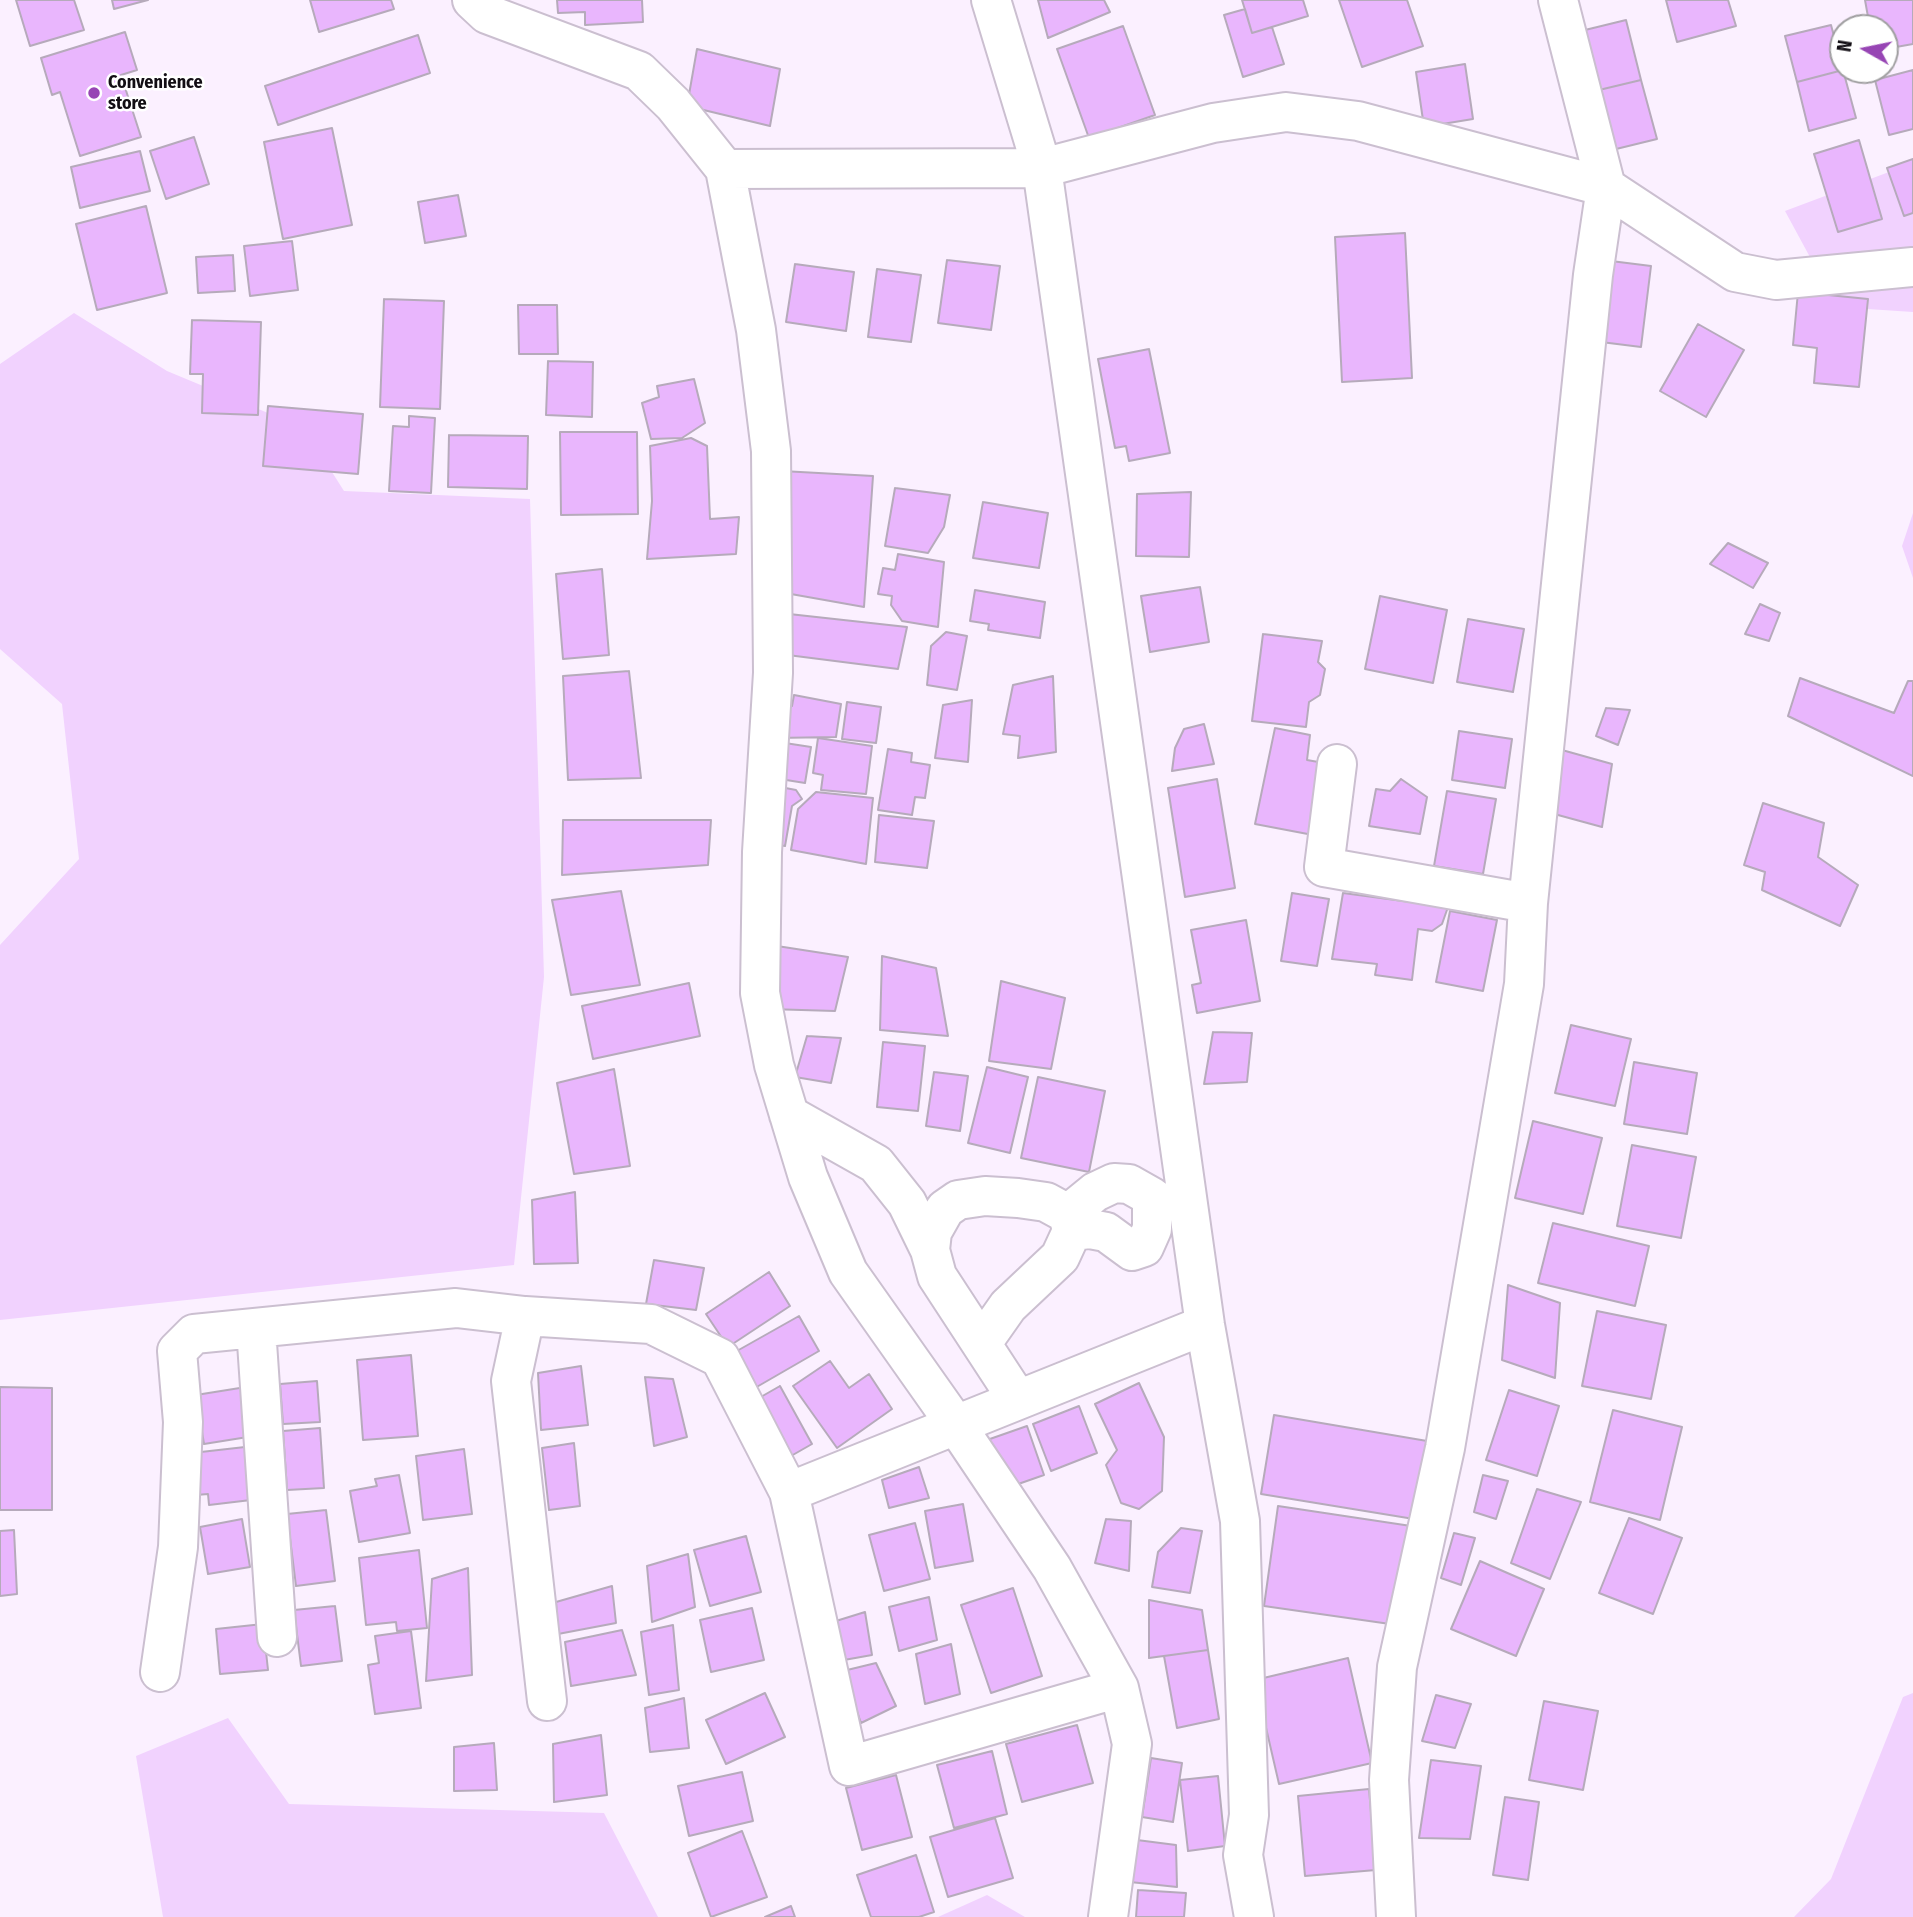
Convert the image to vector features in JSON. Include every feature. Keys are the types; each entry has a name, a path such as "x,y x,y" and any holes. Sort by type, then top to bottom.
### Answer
{"street":[{"path":"472,0 487,14 639,71 673,104 725,169 756,330 771,451 773,673 762,852 760,993 774,1065 808,1177 848,1272 956,1425 1052,1569 1119,1688 1132,1744 1109,1903"},
{"path":"991,0 1042,168 1205,1325 1240,1521 1249,1815 1243,1855 1254,1917"},
{"path":"1396,1917 1389,1780 1398,1667 1450,1421 1524,984 1528,902 1593,275 1606,187 1558,0"},
{"path":"725,169 1042,168 1213,123 1286,112 1358,121 1606,187 1735,271 1776,280 1913,267"},
{"path":"1337,764 1324,867 1528,902"},
{"path":"789,1115 876,1164 958,1200"},
{"path":"876,1164 906,1203 930,1250 937,1276 1018,1400"},
{"path":"930,1250 932,1232 945,1209 958,1200 985,1196 1046,1202 1070,1222 1060,1257 1008,1306 982,1343"},
{"path":"160,1672 178,1547 183,1422 177,1351 194,1334 296,1326 456,1308 525,1317 651,1325 720,1357 789,1492 849,1766 1119,1688"},
{"path":"525,1317 511,1381 547,1701"},
{"path":"789,1492 1205,1325"},
{"path":"256,1328 277,1637"}],"shaded area":[{"path":"1913,163 1913,312 1837,307 1785,211"},
{"path":"74,313 167,371 304,428 344,491 530,499 544,977 514,1265 0,1320 0,945 79,859 62,704 0,649 0,364"},
{"path":"1913,513 1913,578 1902,546"},
{"path":"1913,1693 1913,1917 1794,1917 1831,1879 1903,1697"},
{"path":"228,1718 289,1804 604,1813 658,1917 163,1917 136,1756"},
{"path":"987,1895 1025,1917 938,1917"}],"building":[{"path":"16,0 74,0 84,30 30,46"},
{"path":"112,0 148,0 114,9"},
{"path":"310,0 391,0 394,9 319,32"},
{"path":"557,0 642,0 643,22 585,25 585,12 558,13"},
{"path":"1038,0 1104,0 1110,12 1048,38"},
{"path":"1242,0 1303,0 1308,16 1252,33"},
{"path":"1339,0 1407,0 1423,46 1362,67"},
{"path":"1666,0 1728,0 1736,26 1677,42"},
{"path":"1865,0 1913,0 1913,44 1899,46 1899,14 1868,14"},
{"path":"1245,9 1252,33 1272,27 1284,64 1243,77 1224,15"},
{"path":"1626,20 1641,80 1599,90 1585,30"},
{"path":"1829,25 1829,74 1797,82 1785,36"},
{"path":"1123,26 1155,115 1089,138 1057,49"},
{"name":"Convenience store","path":"125,32 137,70 121,75 141,137 80,156 60,92 52,95 41,58"},
{"path":"418,35 430,73 278,125 265,86"},
{"path":"697,49 780,69 770,126 687,106"},
{"path":"1465,64 1473,119 1424,127 1416,72"},
{"path":"1913,70 1913,129 1889,135 1876,84 1899,84 1899,74"},
{"path":"1829,74 1829,84 1847,84 1856,118 1809,131 1797,82"},
{"path":"1641,80 1657,139 1612,150 1599,90"},
{"path":"332,128 352,225 283,239 264,142"},
{"path":"194,137 209,184 166,199 150,151"},
{"path":"1859,140 1882,219 1838,232 1814,154"},
{"path":"140,151 150,191 80,208 71,167"},
{"path":"1913,159 1913,213 1904,216 1887,168"},
{"path":"458,195 466,236 425,243 418,202"},
{"path":"146,206 167,293 97,310 76,224"},
{"path":"1405,233 1412,378 1342,382 1335,237"},
{"path":"292,241 298,290 250,296 244,246"},
{"path":"233,255 235,291 198,293 196,257"},
{"path":"947,260 1000,266 991,330 938,323"},
{"path":"1603,260 1651,266 1641,347 1593,341"},
{"path":"795,264 854,272 846,331 786,322"},
{"path":"877,269 921,275 911,342 868,337"},
{"path":"1798,292 1868,299 1859,387 1814,383 1817,348 1793,345"},
{"path":"384,299 444,301 440,409 380,407"},
{"path":"518,305 557,305 558,354 519,354"},
{"path":"192,320 261,322 258,415 202,413 203,374 190,374"},
{"path":"1698,324 1744,350 1706,417 1660,391"},
{"path":"1149,349 1170,453 1129,461 1126,446 1115,448 1098,359"},
{"path":"548,361 593,362 592,417 546,415"},
{"path":"694,379 705,423 682,438 651,439 642,403 659,397 657,386"},
{"path":"268,406 363,414 358,474 263,466"},
{"path":"409,416 435,418 431,493 389,491 393,426 409,427"},
{"path":"560,432 637,432 638,514 561,515"},
{"path":"449,435 528,436 527,489 448,487"},
{"path":"691,438 707,446 710,519 739,517 736,554 647,559 652,501 650,446"},
{"path":"782,471 873,476 864,607 774,591"},
{"path":"895,488 950,495 944,527 928,553 885,546"},
{"path":"1191,492 1189,557 1136,556 1137,494"},
{"path":"983,502 1048,513 1039,568 973,558"},
{"path":"1728,543 1768,563 1753,588 1710,564"},
{"path":"898,554 944,562 938,627 902,621 891,605 892,596 878,594 883,568 895,570"},
{"path":"602,569 609,655 563,659 556,574"},
{"path":"1200,587 1209,642 1150,652 1141,596"},
{"path":"975,590 1045,602 1040,638 988,630 989,624 970,621"},
{"path":"1380,596 1447,610 1433,683 1365,669"},
{"path":"1760,604 1780,613 1769,641 1745,634"},
{"path":"771,612 907,627 898,669 764,652"},
{"path":"1468,619 1524,629 1513,692 1457,682"},
{"path":"946,632 967,636 957,690 927,685 931,646"},
{"path":"1263,634 1322,641 1318,662 1325,669 1320,695 1309,702 1306,727 1252,721"},
{"path":"629,671 641,778 568,780 563,676"},
{"path":"1053,676 1056,752 1018,758 1020,736 1003,734 1013,685"},
{"path":"1800,678 1894,713 1908,681 1913,681 1913,776 1788,716"},
{"path":"794,695 841,704 836,737 775,738 779,711 792,706"},
{"path":"972,700 968,762 935,758 943,705"},
{"path":"847,702 881,707 876,743 842,739"},
{"path":"1606,708 1630,710 1618,745 1596,736"},
{"path":"1204,724 1214,764 1172,771 1175,748 1184,729"},
{"path":"1275,728 1310,735 1307,760 1324,763 1313,835 1255,824"},
{"path":"1459,731 1512,739 1505,788 1452,780"},
{"path":"818,738 872,746 866,794 821,790 823,775 813,773"},
{"path":"785,743 811,747 805,783 780,779"},
{"path":"888,749 912,753 911,762 930,765 925,798 915,797 912,815 878,810"},
{"path":"1562,750 1612,764 1602,827 1547,812"},
{"path":"1217,779 1235,888 1185,897 1168,788"},
{"path":"1401,779 1427,797 1420,834 1369,826 1376,789 1390,791"},
{"path":"775,786 796,790 802,799 792,806 785,846 765,843"},
{"path":"1447,791 1496,799 1483,874 1434,866"},
{"path":"816,792 873,798 866,864 791,850 798,809"},
{"path":"1763,803 1824,823 1818,857 1858,885 1840,926 1762,890 1765,872 1744,865"},
{"path":"879,815 934,821 927,868 875,862"},
{"path":"563,820 711,820 708,865 562,875"},
{"path":"621,891 640,985 571,995 552,900"},
{"path":"1292,893 1329,899 1317,966 1281,961"},
{"path":"1343,893 1448,907 1442,924 1432,931 1418,929 1412,980 1375,975 1377,964 1332,959"},
{"path":"1450,911 1497,920 1483,991 1436,982"},
{"path":"1246,920 1260,1001 1197,1013 1192,985 1201,983 1191,930"},
{"path":"777,946 848,957 835,1011 768,1009"},
{"path":"882,956 936,968 948,1036 880,1030"},
{"path":"1001,981 1065,998 1051,1069 989,1061"},
{"path":"689,983 700,1036 593,1059 582,1006"},
{"path":"1571,1025 1631,1039 1615,1106 1555,1093"},
{"path":"1213,1032 1252,1033 1247,1082 1204,1084"},
{"path":"807,1036 841,1038 831,1083 795,1077"},
{"path":"883,1042 925,1046 918,1111 877,1107"},
{"path":"1634,1062 1697,1073 1687,1134 1624,1124"},
{"path":"987,1067 1028,1077 1010,1153 968,1143"},
{"path":"614,1069 630,1166 574,1174 557,1083"},
{"path":"934,1072 968,1076 960,1131 926,1126"},
{"path":"1038,1077 1105,1091 1089,1172 1021,1158"},
{"path":"1533,1121 1602,1138 1583,1214 1515,1198"},
{"path":"1632,1145 1696,1157 1681,1238 1617,1226"},
{"path":"575,1192 578,1263 534,1264 532,1200"},
{"path":"1553,1223 1649,1246 1635,1306 1538,1283"},
{"path":"654,1260 704,1268 696,1310 646,1304"},
{"path":"769,1272 790,1306 728,1347 706,1314"},
{"path":"1508,1285 1560,1303 1555,1378 1502,1360"},
{"path":"1597,1311 1666,1325 1651,1399 1582,1386"},
{"path":"799,1316 819,1351 748,1392 728,1356"},
{"path":"411,1355 418,1436 363,1440 357,1360"},
{"path":"830,1361 849,1388 869,1374 892,1409 837,1448 793,1386"},
{"path":"581,1366 588,1425 541,1430 538,1373"},
{"path":"645,1377 673,1379 687,1437 654,1446"},
{"path":"317,1381 320,1422 283,1424 280,1384"},
{"path":"1139,1383 1164,1437 1162,1491 1139,1509 1121,1503 1106,1465 1117,1450 1095,1404"},
{"path":"780,1386 812,1444 784,1460 752,1402"},
{"path":"0,1387 52,1388 52,1510 0,1510"},
{"path":"246,1387 254,1436 204,1444 196,1395"},
{"path":"1509,1390 1559,1406 1537,1476 1486,1460"},
{"path":"1079,1406 1097,1453 1051,1471 1033,1424"},
{"path":"1613,1410 1682,1427 1660,1520 1590,1502"},
{"path":"1274,1415 1433,1442 1420,1520 1261,1494"},
{"path":"1027,1426 1044,1475 1004,1489 987,1440"},
{"path":"320,1428 324,1488 287,1490 283,1431"},
{"path":"574,1443 580,1506 549,1510 542,1448"},
{"path":"245,1447 251,1500 209,1505 208,1494 196,1495 192,1453"},
{"path":"464,1449 472,1514 423,1520 416,1456"},
{"path":"919,1467 929,1498 889,1508 882,1480"},
{"path":"399,1475 410,1533 359,1542 350,1491 377,1486 375,1479"},
{"path":"1483,1475 1508,1481 1496,1519 1474,1512"},
{"path":"1537,1489 1581,1502 1550,1579 1511,1563"},
{"path":"963,1504 973,1561 935,1568 925,1511"},
{"path":"1278,1506 1411,1526 1397,1625 1264,1606"},
{"path":"326,1510 335,1581 296,1586 287,1514"},
{"path":"1629,1518 1682,1538 1653,1614 1599,1593"},
{"path":"242,1519 250,1567 208,1574 200,1527"},
{"path":"1106,1519 1131,1521 1129,1571 1095,1563"},
{"path":"915,1523 930,1579 884,1591 869,1535"},
{"path":"1181,1528 1202,1531 1190,1593 1152,1587 1158,1552"},
{"path":"14,1530 17,1594 0,1596 0,1531"},
{"path":"1454,1533 1475,1538 1461,1585 1441,1578"},
{"path":"746,1536 761,1592 710,1606 694,1550"},
{"path":"419,1550 427,1628 397,1631 396,1622 366,1625 359,1558"},
{"path":"688,1554 695,1607 652,1622 647,1566"},
{"path":"1480,1561 1544,1589 1516,1656 1451,1629"},
{"path":"468,1568 472,1675 426,1681 432,1579"},
{"path":"612,1586 616,1623 558,1634 556,1602"},
{"path":"1013,1588 1042,1676 991,1693 961,1605"},
{"path":"929,1597 937,1640 899,1651 889,1607"},
{"path":"1149,1600 1202,1610 1208,1650 1149,1658"},
{"path":"335,1606 342,1661 301,1666 294,1610"},
{"path":"752,1608 764,1660 711,1672 700,1620"},
{"path":"865,1612 872,1655 844,1660 836,1621"},
{"path":"263,1624 268,1670 220,1674 216,1629"},
{"path":"673,1625 679,1690 649,1695 641,1632"},
{"path":"622,1630 636,1675 571,1686 565,1642"},
{"path":"411,1631 421,1708 375,1714 368,1665 379,1663 375,1636"},
{"path":"951,1644 960,1694 925,1704 916,1654"},
{"path":"1208,1650 1219,1719 1177,1728 1164,1656"},
{"path":"1348,1658 1372,1763 1279,1784 1255,1680"},
{"path":"876,1663 896,1706 861,1723 843,1671"},
{"path":"765,1693 785,1737 726,1764 706,1720"},
{"path":"1436,1695 1471,1704 1455,1748 1422,1741"},
{"path":"684,1698 689,1748 650,1752 645,1708"},
{"path":"1544,1701 1598,1711 1583,1790 1529,1780"},
{"path":"1077,1725 1093,1783 1022,1802 1006,1744"},
{"path":"601,1735 607,1795 554,1802 553,1744"},
{"path":"494,1743 497,1790 454,1791 454,1747"},
{"path":"992,1751 1007,1814 954,1828 937,1765"},
{"path":"1151,1758 1182,1763 1173,1822 1142,1817"},
{"path":"1431,1760 1481,1766 1470,1839 1419,1838"},
{"path":"742,1772 753,1821 689,1836 678,1786"},
{"path":"896,1775 912,1837 862,1850 846,1788"},
{"path":"1218,1776 1225,1846 1188,1851 1180,1780"},
{"path":"1369,1789 1376,1870 1305,1876 1298,1796"},
{"path":"1505,1797 1539,1802 1528,1880 1493,1875"},
{"path":"995,1818 1013,1878 948,1897 930,1837"},
{"path":"742,1831 767,1897 711,1917 688,1853"},
{"path":"1137,1840 1176,1845 1177,1887 1130,1882"},
{"path":"916,1855 934,1912 919,1917 871,1917 857,1875"},
{"path":"1138,1890 1186,1893 1184,1917 1136,1917"},
{"path":"791,1906 795,1917 765,1917"}],"place":[{"name":"Convenience store","path":"94,93"}]}
